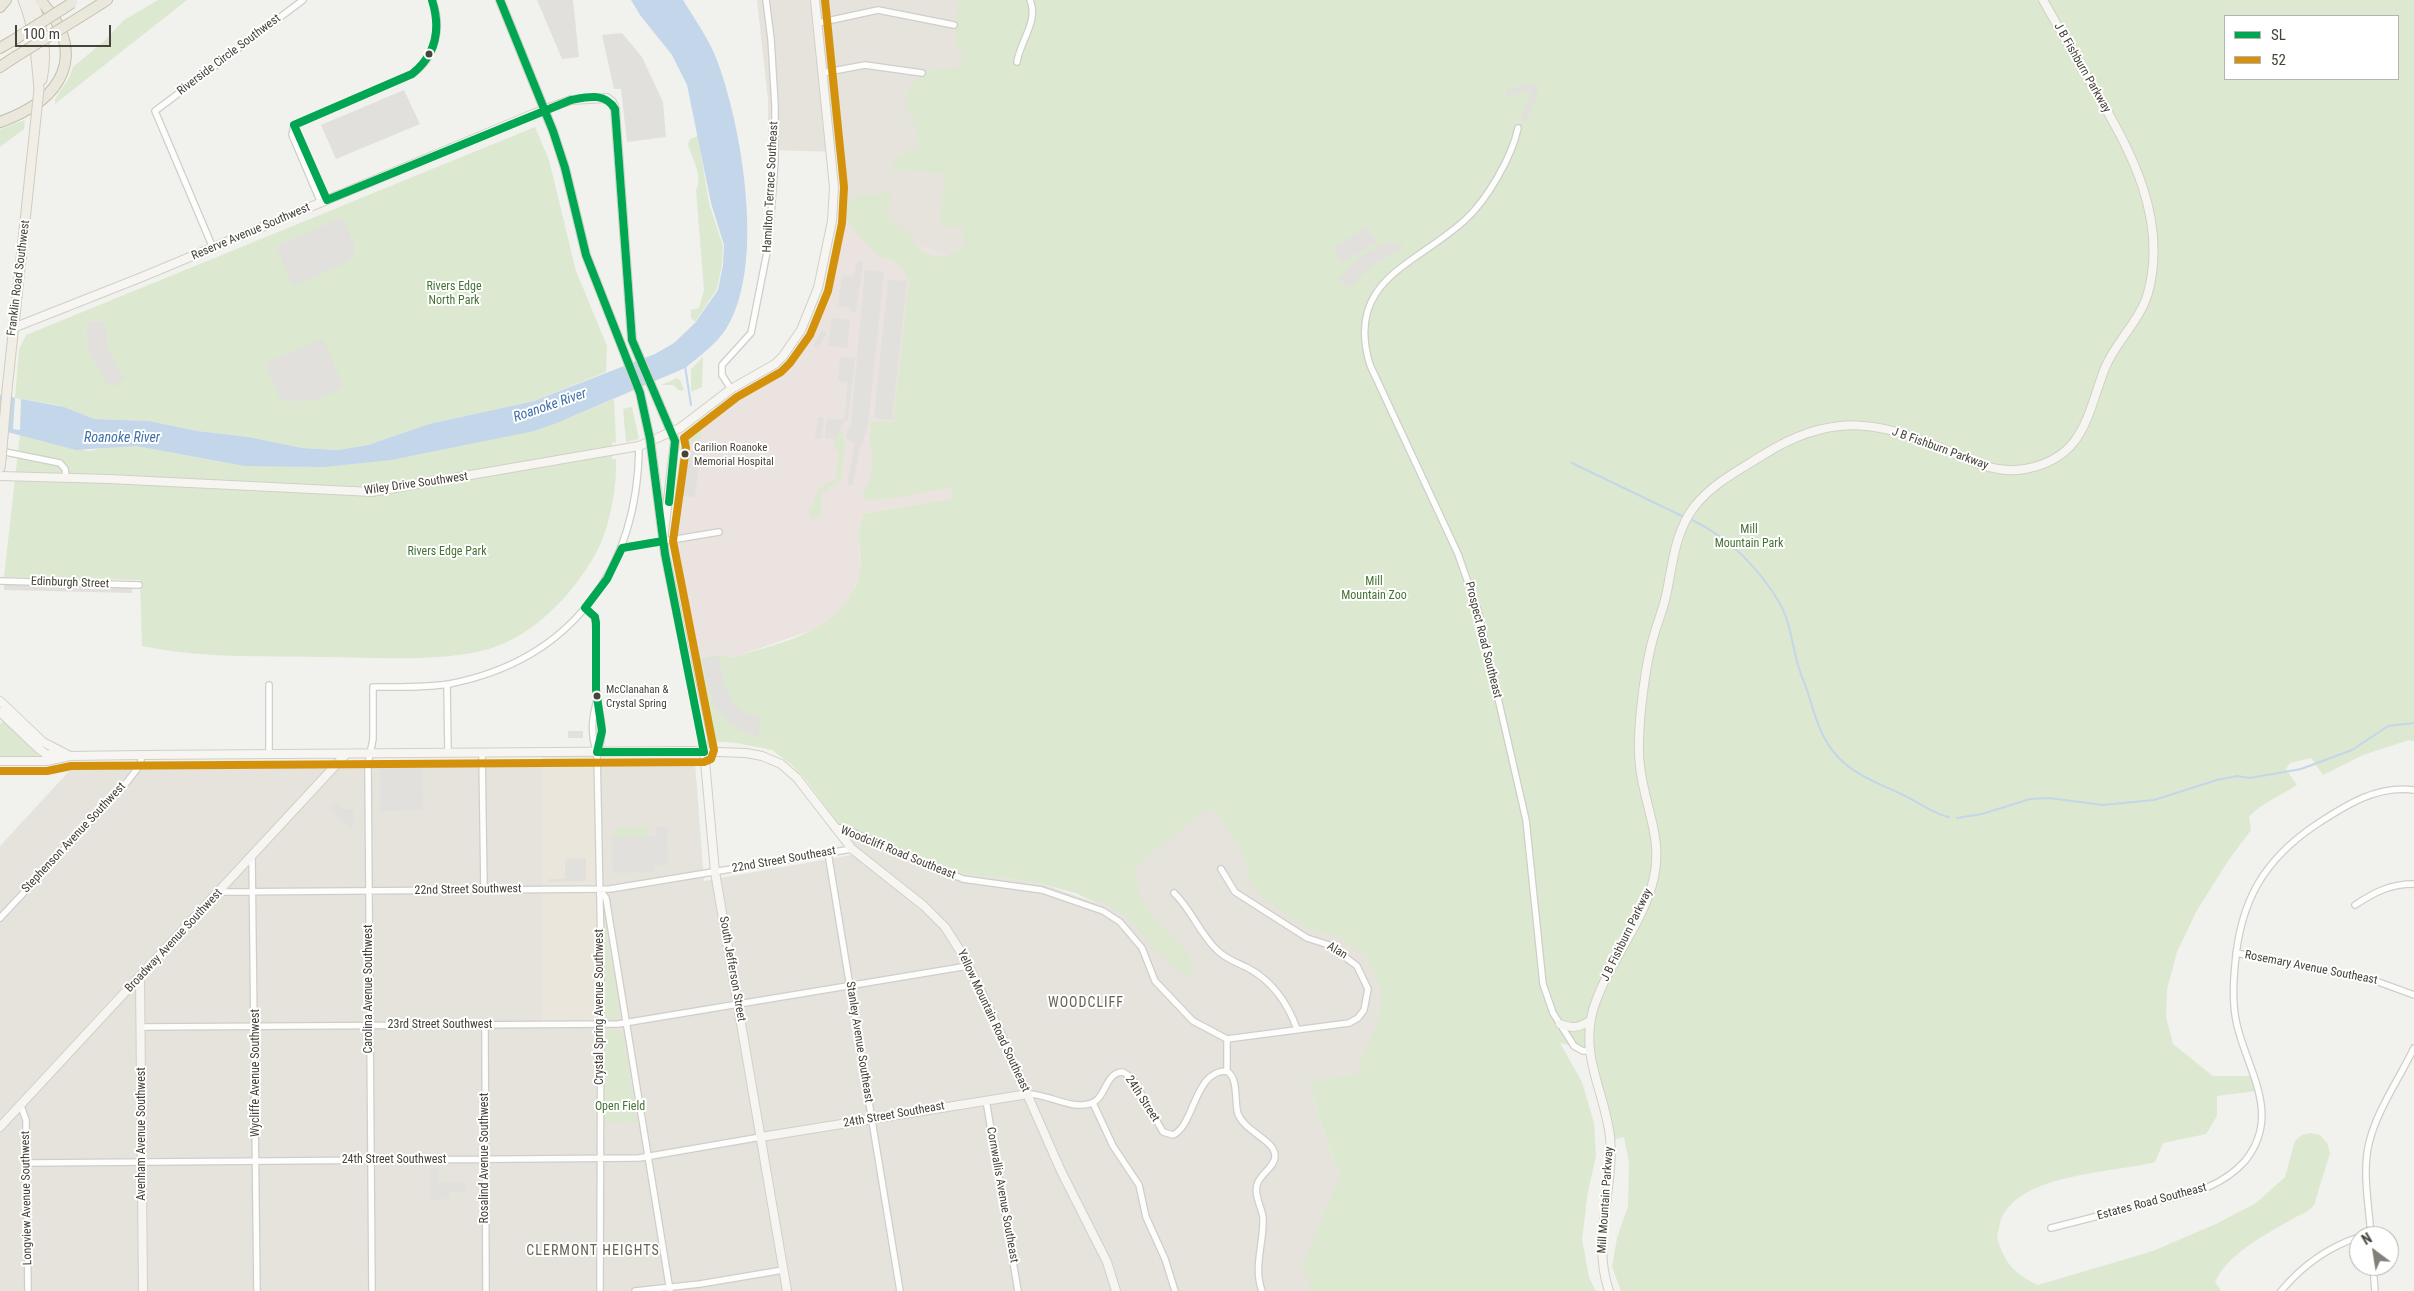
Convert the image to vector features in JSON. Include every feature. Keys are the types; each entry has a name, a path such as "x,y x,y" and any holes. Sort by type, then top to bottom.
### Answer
{"highway":[{"path":"0,7 6,0"},
{"path":"0,122 21,114 38,104 55,89 62,76 67,55 64,39 58,22 40,0"},
{"path":"0,66 107,0"},
{"path":"0,48 74,1"}],"main road":[{"name":"Franklin Road Southwest","path":"0,459 39,89 37,53 32,24 23,0"},
{"name":"Franklin Road Southwest","path":"32,0 40,21 45,53 44,73 39,89"}],"street":[{"name":"Riverside Circle Southwest","path":"213,248 155,111 303,0"},
{"path":"324,201 294,125 412,74 424,66 431,56 436,39 438,14 432,0"},
{"name":"South Jefferson Street","path":"500,0 553,131 568,176 586,255 640,393 650,439 663,541 704,752 715,872 787,1291"},
{"name":"Hamilton Terrace Southeast","path":"731,389 722,375 722,365 751,334 769,242 775,160 775,105 771,39 766,0"},
{"name":"Wiley Drive Southwest","path":"0,476 372,492 639,446 672,433 693,420 731,389 775,364 783,356 800,330 818,288 832,221 834,187 815,0"},
{"path":"1017,62 1021,44 1033,18 1030,0"},
{"name":"J B Fishburn Parkway","path":"1589,1051 1591,1020 1606,978 1643,907 1654,878 1657,856 1656,834 1642,782 1639,759 1643,708 1650,654 1665,603 1676,544 1685,521 1694,508 1712,489 1784,442 1810,431 1840,425 1866,425 1899,432 1977,464 1999,470 2020,470 2042,464 2062,453 2079,437 2090,418 2109,359 2144,305 2150,280 2152,245 2149,213 2139,174 2122,137 2043,0"},
{"path":"818,23 878,10 954,25"},
{"path":"822,73 865,65 922,73"},
{"name":"Reserve Avenue Southwest","path":"13,328 213,248 544,110 578,98 600,96 612,102 615,109 635,349 672,433"},
{"name":"Prospect Road Southeast","path":"1518,128 1506,160 1481,201 1469,216 1452,231 1393,273 1372,300 1365,328 1366,355 1420,476 1458,554 1478,611 1526,820 1540,969 1549,1002 1560,1024 1574,1046 1583,1051 1589,1051"},
{"path":"663,541 676,448 672,433"},
{"path":"448,753 447,684 497,669 526,656 547,643 585,608 607,579 622,548 635,505 639,446"},
{"path":"0,459 60,463 65,470 66,478"},
{"path":"622,548 719,532"},
{"name":"Edinburgh Street","path":"0,581 139,585"},
{"path":"585,608 594,617 596,630"},
{"name":"Carolina Avenue Southwest","path":"372,1291 368,764 373,739 373,687 447,684"},
{"path":"269,685 269,755"},
{"path":"0,700 43,742 70,756"},
{"path":"597,700 602,719 603,740 597,752 592,740 592,719 597,700"},
{"path":"0,712 32,744 46,754 70,756"},
{"name":"Crystal Spring Avenue Southwest","path":"597,752 601,1026 600,1291"},
{"name":"Yellow Mountain Road Southeast","path":"70,756 704,752 752,754 781,764 797,778 852,849 935,916 958,946 1028,1094 1061,1171 1107,1262 1116,1291"},
{"path":"482,753 484,889"},
{"name":"Broadway Avenue Southwest","path":"0,1127 346,754"},
{"name":"Stephenson Avenue Southwest","path":"0,918 127,782 140,765 142,755"},
{"path":"0,761 46,760 70,756"},
{"name":"Estates Road Southeast","path":"2051,1228 2208,1188 2234,1172 2253,1149 2260,1127 2262,1106 2258,1084 2242,1041 2234,1009 2233,993 2236,953 2241,924 2250,897 2258,882 2280,853 2314,826 2355,801 2380,792 2414,790"},
{"name":"Woodcliff Road Southeast","path":"834,827 963,879 1042,890 1103,911 1120,922 1142,948 1155,982 1193,1021 1227,1040"},
{"name":"22nd Street Southeast","path":"715,872 852,849"},
{"name":"Stanley Avenue Southeast","path":"828,853 900,1291"},
{"name":"Wycliffe Avenue Southwest","path":"252,856 254,892 257,1291"},
{"name":"Alan","path":"1221,869 1235,892 1307,938 1329,945 1357,966 1368,989 1364,1010 1358,1018 1349,1023 1297,1029"},
{"name":"22nd Street Southwest","path":"219,892 610,889 715,872"},
{"path":"2355,905 2384,887 2414,884"},
{"path":"599,889 606,898 625,1024 670,1289"},
{"path":"1174,893 1188,908 1218,952 1262,976 1275,989 1291,1013 1297,1029 1227,1040 1226,1070 1231,1074 1234,1081 1237,1108 1243,1123 1271,1146 1275,1155 1272,1165 1260,1177 1256,1189 1263,1218 1258,1272 1262,1291"},
{"name":"Rosemary Avenue Southeast","path":"2236,953 2373,980 2414,995"},
{"name":"23rd Street Southwest","path":"141,1027 601,1026 625,1024 968,966"},
{"name":"Avenham Avenue Southwest","path":"140,978 143,1291"},
{"path":"1560,1024 1579,1027 1591,1020"},
{"name":"Rosalind Avenue Southwest","path":"485,1026 486,1291"},
{"path":"2370,1226 2366,1168 2369,1143 2376,1122 2414,1048"},
{"name":"Mill Mountain Parkway","path":"1589,1051 1609,1132 1610,1150 1601,1254 1602,1267 1609,1291"},
{"name":"24th Street","path":"1094,1103 1099,1098 1111,1076 1119,1072 1127,1073 1164,1132 1173,1135 1182,1128 1193,1101 1208,1081 1219,1071 1226,1070"},
{"path":"1028,1094 1040,1094 1077,1104 1094,1103 1113,1146 1139,1185 1146,1216 1166,1260 1174,1291"},
{"name":"24th Street Southeast","path":"760,1137 1028,1094"},
{"name":"Cornwallis Avenue Southeast","path":"986,1100 1018,1291"},
{"name":"Longview Avenue Southwest","path":"21,1106 26,1120 28,1291"},
{"name":"24th Street Southwest","path":"27,1163 600,1159 649,1157 760,1137"},
{"path":"2281,1291 2310,1262 2349,1241"},
{"path":"635,1291 670,1289 783,1270"},
{"path":"2374,1276 2375,1291"}],"shaded area":[{"path":"537,0 573,0 579,57 562,59"},
{"path":"757,0 1014,0 962,204 968,262 844,221 844,170 841,152 768,150 768,100"},
{"path":"622,33 642,57 663,102 666,137 627,142 621,89 614,89 602,35"},
{"path":"1528,84 1535,85 1538,89 1526,122 1520,120 1531,91 1507,96 1506,90"},
{"path":"404,90 420,124 336,159 321,125"},
{"path":"343,217 354,245 353,256 344,264 293,286 276,246"},
{"name":"Carilion Roanoke Memorial Hospital","path":"844,221 981,266 951,478 952,498 863,514 859,534 860,573 851,595 837,615 819,628 731,658 719,654 696,659 672,525 684,440 736,394 787,362 809,329 825,290 837,257"},
{"path":"1367,227 1377,242 1342,263 1333,248"},
{"path":"1386,242 1402,244 1403,248 1370,267 1350,288 1338,279 1361,256"},
{"path":"857,261 863,262 856,312 850,311 850,308 838,306 842,275 854,277"},
{"path":"865,270 884,272 868,425 860,449 853,485 847,485 855,443 845,438 851,423"},
{"path":"888,280 907,281 892,420 874,418"},
{"path":"832,318 850,320 847,348 828,346"},
{"path":"87,322 105,322 108,350 117,368 125,378 114,387 106,383 91,356 87,342"},
{"path":"822,330 827,333 818,348 813,345"},
{"path":"323,339 344,388 314,401 281,401 265,363"},
{"path":"840,357 855,358 848,421 844,421 836,439 825,438 827,419 844,420 848,382 838,381"},
{"path":"818,417 824,418 821,439 815,439"},
{"path":"690,451 700,452 695,497 683,496 681,513 676,513 682,459 688,459"},
{"path":"4,583 132,587 132,593 4,590"},
{"path":"718,656 725,685 732,701 744,712 761,718 758,736 746,733 730,724 715,707 707,685 702,659"},
{"path":"568,731 583,731 583,738 568,738"},
{"path":"597,752 601,1026 542,1025 542,753"},
{"path":"1225,761 1419,1006 1356,1074 1309,1083 1321,1124 1340,1176 1312,1291 0,1291 0,846 72,768 215,765 542,764 542,1025 597,764 695,763 704,881 851,855 847,827 968,875 1008,878 1045,885 1099,904"},
{"path":"422,766 423,810 380,811 380,767"},
{"path":"335,802 344,809 353,809 354,823 350,828 329,808"},
{"path":"656,827 669,827 667,833 668,864 654,866 654,872 613,873 612,838 656,836"},
{"path":"586,858 586,881 549,882 549,879 565,879 565,859"},
{"path":"437,1168 438,1182 465,1182 467,1191 449,1192 449,1199 430,1200 430,1169"}],"green space":[{"path":"158,0 187,0 55,104 55,99 69,78 73,67 103,42 124,20"},
{"name":"Mill Mountain Park","path":"958,0 2414,0 2414,741 2409,740 2363,755 2323,775 2311,758 2290,763 2286,769 2297,785 2266,803 2249,817 2251,830 2228,861 2196,912 2177,952 2167,989 2166,1017 2173,1044 2213,1076 2251,1076 2256,1091 2217,1096 2217,1116 2206,1134 2163,1143 2155,1162 2067,1178 2024,1194 2009,1206 2000,1223 1997,1239 2004,1256 2012,1268 2023,1277 2038,1285 2153,1251 2216,1224 2256,1203 2285,1177 2295,1141 2302,1135 2310,1133 2320,1135 2327,1143 2330,1153 2314,1205 2305,1213 2250,1245 2229,1262 2215,1282 2221,1291 1621,1291 1612,1267 1617,1238 1628,1206 1629,1163 1624,1137 1612,1140 1591,1051 1560,1043 1582,1082 1594,1123 1596,1156 1588,1191 1582,1239 1589,1277 1596,1291 1312,1291 1303,1264 1340,1176 1321,1124 1309,1082 1356,1074 1380,1016 1381,987 1366,955 1338,937 1310,929 1264,900 1248,879 1245,857 1215,810 1206,810 1136,866 1137,883 1142,899 1152,914 1192,961 1194,972 1191,976 1184,976 1154,948 1127,917 1102,901 1099,904 1075,893 1046,885 1008,878 968,875 838,824 807,781 792,765 772,750 736,743 712,741 696,659 719,654 731,658 790,640 825,623 851,595 859,575 859,533 863,514 952,498 951,487 901,497 868,500 862,495 872,467 871,421 893,422 909,280 898,264 880,256 860,237 849,222 846,214 847,206 856,196 862,194 875,195 891,191 892,195 887,209 888,217 902,228 924,252 941,257 953,254 964,246 963,231 958,227 945,227 941,223 940,217 946,174 896,169 893,166 893,161 918,145 916,126 907,110 906,104 906,98 914,82 928,72 961,65 963,55 956,44"},
{"path":"25,120 24,129 0,147 0,129"},
{"name":"Rivers Edge North Park","path":"535,127 549,160 576,271 607,346 606,372 534,401 429,424 368,445 338,450 302,448 249,437 198,431 149,421 94,419 57,405 15,398 19,349 26,335"},
{"path":"698,136 709,203 723,246 722,265 717,289 695,322 691,318 691,310 699,308 704,290 696,190 699,179 688,144 690,139"},
{"path":"703,357 702,387 691,392 691,369"},
{"path":"677,378 680,380 684,390 680,391 673,385 661,385"},
{"name":"Rivers Edge Park","path":"614,399 616,442 612,443 612,459 616,459 615,482 612,507 601,543 574,586 547,615 531,628 496,647 458,655 398,658 230,656 164,650 142,646 140,580 4,577 20,434 89,451 114,446 136,446 244,466 557,423"},
{"path":"632,407 639,439 626,442 623,409"},
{"path":"700,425 702,427 701,438 691,442 686,456 682,456 683,451 680,450 685,437"},
{"path":"843,430 845,446 841,478 821,495 821,514 817,517 810,517 809,512 819,489 836,479 839,450 834,449 834,444 837,435"},
{"path":"682,459 675,513 682,514 679,527 674,529 671,526 679,460"},
{"path":"3,721 40,757 0,757 0,724"},
{"path":"650,827 647,836 613,838 613,828"},
{"path":"603,907 619,1014 613,1021 608,1019 605,1014"},
{"name":"Open Field","path":"613,1030 620,1032 623,1037 637,1122 605,1123 605,1037 607,1033"}],"water":[{"name":"Roanoke River","path":"631,0 683,0 707,38 718,63 727,91 742,160 746,197 747,235 745,270 738,302 722,335 685,368 534,431 391,460 324,467 244,466 136,446 76,450 0,430 0,395 64,407 94,419 149,421 198,431 249,437 302,448 338,450 368,445 429,424 534,401 655,354 674,343 695,323 718,290 723,265 724,245 711,203 687,85 672,55 640,15"}],"pier":[{"path":"15,398 21,399 20,430 13,429"}],"waterway":[{"path":"685,366 691,405"},
{"path":"1572,463 1682,516"},
{"path":"1692,520 1730,544 1771,589 1783,610 1789,626 1800,671 1816,719 1823,736 1839,758 1852,769 1876,783 1943,816 1949,817"},
{"path":"1957,818 1982,814 2030,799 2049,798 2103,805 2154,800 2217,780 2237,776 2250,778 2301,769 2352,750 2388,726 2414,723"}],"tunnel":[{"path":"596,630 597,700"}],"transit line":[{"name":"SL","path":"432,0 435,11 436,31 431,50 420,67 412,74 294,125 327,200 571,100 595,97 606,100 611,104 615,109 632,340 675,441 669,502"},
{"name":"SL","path":"500,0 553,131 565,168 586,255 640,393 650,439 665,554 704,752 597,752 602,731 596,690 596,623 595,617 585,608 607,579 622,548 663,541"},
{"name":"52","path":"0,771 47,771 71,766 704,762 711,759 714,750 673,541 686,448 684,438 737,397 781,372 790,363 810,335 828,291 842,223 844,187 825,0"}],"place":[{"name":"Carilion Roanoke Memorial Hospital","path":"685,454"},
{"name":"McClanahan & Crystal Spring","path":"597,696"}],"district":[{"name":"WOODCLIFF","path":"1086,1003"},
{"name":"CLERMONT HEIGHTS","path":"593,1251"}],"park label":[{"name":"Mill Mountain Zoo","path":"1374,589"}]}
